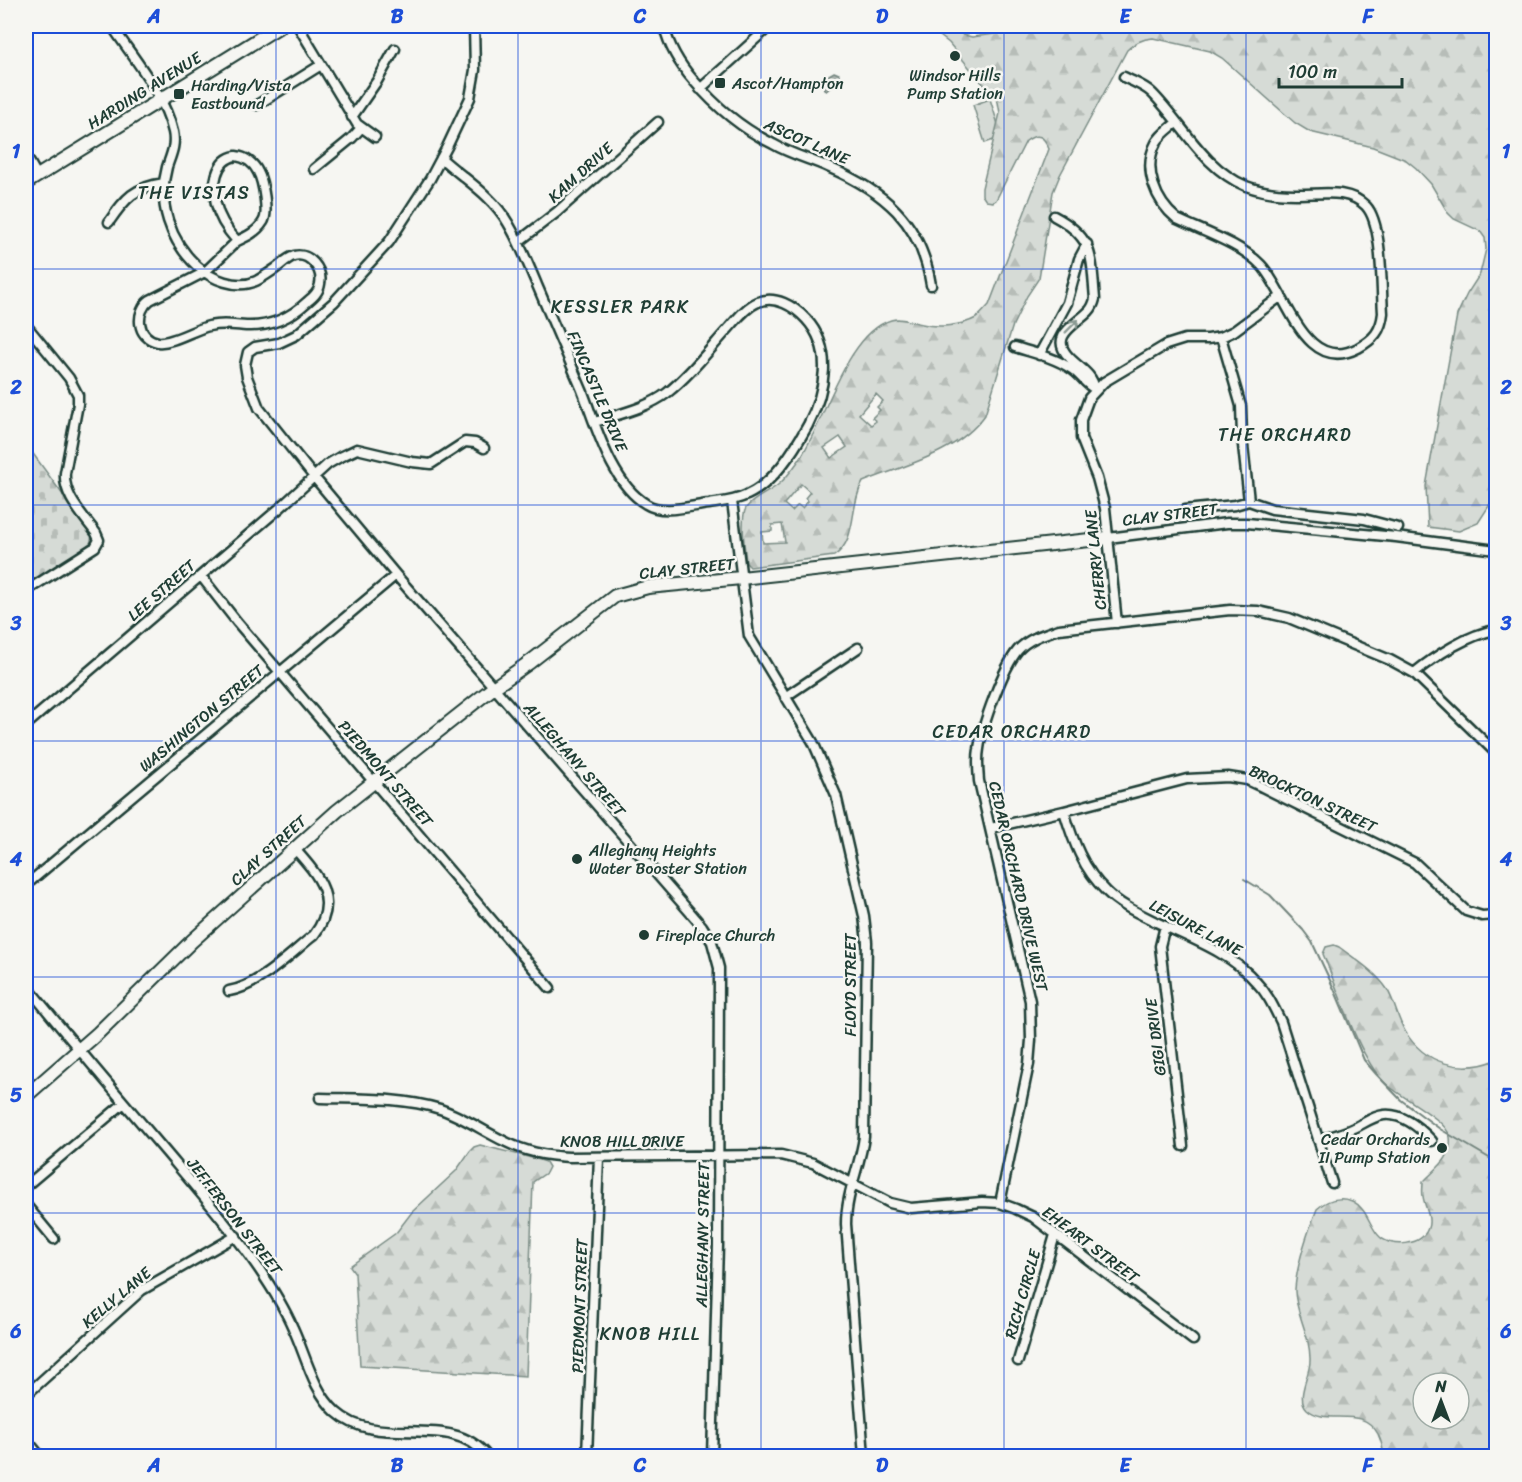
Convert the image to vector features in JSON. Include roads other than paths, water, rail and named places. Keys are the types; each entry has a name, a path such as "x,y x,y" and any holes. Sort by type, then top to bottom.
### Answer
{"street":[{"path":"112,26 159,99 174,134 174,147 164,183 165,208 171,229 181,248 204,272 223,281 246,284 257,280 290,257 303,256 315,265 321,275 318,290 310,299 279,321 252,326 210,326 165,342 154,341 147,336 139,320 144,305 204,272 237,241 250,234 262,223 266,210 258,172 246,159 236,156 228,158 222,164 216,174 214,187 220,216 237,241"},
{"name":"HARDING AVENUE","path":"26,183 280,26"},
{"path":"298,26 352,117 361,128 375,137"},
{"path":"441,158 473,87 474,26"},
{"name":"ASCOT LANE","path":"664,26 672,50 700,89 725,112 753,133 780,148 850,177 890,203 918,239 926,260 931,285"},
{"path":"700,89 770,26"},
{"path":"352,117 377,81 395,49"},
{"path":"257,105 321,65"},
{"path":"1124,77 1150,92 1215,166 1246,186 1278,194 1344,194 1357,199 1367,207 1374,219 1378,243 1383,313 1377,336 1355,350 1343,353 1320,349 1304,336 1262,266 1247,253 1177,219 1167,211 1158,197 1151,166 1153,152 1159,138 1176,123"},
{"name":"KAM DRIVE","path":"519,242 557,212 658,122"},
{"path":"314,169 361,128"},
{"path":"26,156 37,175"},
{"name":"FINCASTLE DRIVE","path":"441,158 492,201 506,219 519,242 613,465 629,488 646,505 665,509 732,501 747,496 759,488 784,461 810,422 822,388 823,358 818,339 806,319 783,303 766,300 752,305 670,391 643,406 595,422"},
{"name":"ALLEGHANY STREET","path":"441,158 389,242 344,291 296,334 279,343 255,347 248,352 245,365 247,377 259,408 314,477 493,688 702,926 712,942 718,968 718,1257 712,1456"},
{"path":"110,222 131,195 145,187 164,183"},
{"path":"1054,216 1080,232 1092,259 1095,299 1090,310 1069,327 1062,341 1066,355 1082,366 1094,381 1095,389"},
{"path":"1039,355 1067,303 1079,259 1087,244"},
{"path":"1095,389 1166,345 1185,339 1221,337 1234,331 1280,297"},
{"path":"26,325 76,388 78,404 65,484 70,497 96,533 98,543 26,591"},
{"path":"1221,337 1241,406 1249,501"},
{"path":"1016,347 1068,366 1081,377 1084,384 1095,389"},
{"name":"CHERRY LANE","path":"1095,389 1081,420 1082,438 1103,499 1117,623"},
{"name":"LEE STREET","path":"26,725 328,464 357,449 412,462 431,464 465,442 475,443 484,448"},
{"name":"FLOYD STREET","path":"732,501 749,636 813,742 836,795 864,916 867,942 864,1137 846,1205 864,1456"},
{"path":"1185,510 1235,505 1249,501 1272,509 1364,519 1398,528"},
{"name":"CLAY STREET","path":"26,1096 79,1050 185,947 337,811 606,602 630,591 648,587 1227,523 1396,537 1497,550"},
{"name":"WASHINGTON STREET","path":"26,885 396,575"},
{"name":"PIEDMONT STREET","path":"201,576 233,617 550,988"},
{"name":"CEDAR ORCHARD DRIVE WEST","path":"1000,1203 1029,1064 1030,1001 979,781 979,749 983,730 1012,658 1029,641 1059,629 1230,610 1272,613 1380,656 1413,673"},
{"path":"1497,630 1480,634 1430,660 1413,673 1497,753"},
{"path":"785,698 858,648"},
{"name":"BROCKTON STREET","path":"991,828 1064,812 1188,779 1219,776 1247,780 1415,863 1466,911 1482,916 1497,915"},
{"name":"LEISURE LANE","path":"1064,812 1079,856 1106,892 1125,907 1221,954 1243,969 1269,998 1281,1022 1332,1183"},
{"path":"228,991 240,989 255,982 321,927 327,908 322,882 294,848"},
{"name":"GIGI DRIVE","path":"1165,926 1160,946 1183,1146"},
{"name":"JEFFERSON STREET","path":"26,985 236,1236 277,1297 292,1324 321,1394 338,1414 363,1428 454,1435 467,1439 487,1456"},
{"name":"KNOB HILL DRIVE","path":"320,1098 393,1101 423,1105 458,1116 507,1143 527,1151 557,1156 718,1156"},
{"path":"26,1186 124,1103"},
{"path":"1318,1140 1342,1134 1383,1115 1396,1116 1409,1122 1432,1141"},
{"name":"EHEART STREET","path":"718,1156 781,1155 796,1158 813,1163 890,1203 911,1208 982,1202 1000,1203 1032,1217 1193,1340"},
{"name":"PIEDMONT STREET","path":"587,1456 598,1157"},
{"path":"26,1205 54,1239"},
{"name":"RICH CIRCLE","path":"1018,1360 1055,1235"},
{"name":"KELLY LANE","path":"26,1395 142,1290 236,1236"},
{"path":"26,1439 40,1456"}],"water":[{"path":"834,72 839,74 840,80 826,91 822,79"}],"waterway":[{"path":"1244,879 1270,895 1312,942 1364,1060 1376,1074 1401,1100 1440,1129 1496,1162"}],"place":[{"name":"Windsor Hills Pump Station","path":"955,56"},
{"name":"Ascot/Hampton","path":"720,83"},
{"name":"Harding/Vista Eastbound","path":"179,94"},
{"name":"Alleghany Heights Water Booster Station","path":"577,859"},
{"name":"Fireplace Church","path":"644,935"},
{"name":"Cedar Orchards II Pump Station","path":"1442,1148"}],"district":[{"name":"THE VISTAS","path":"194,193"},
{"name":"KESSLER PARK","path":"620,307"},
{"name":"THE ORCHARD","path":"1285,435"},
{"name":"CEDAR ORCHARD","path":"1012,732"},
{"name":"KNOB HILL","path":"650,1334"}]}
